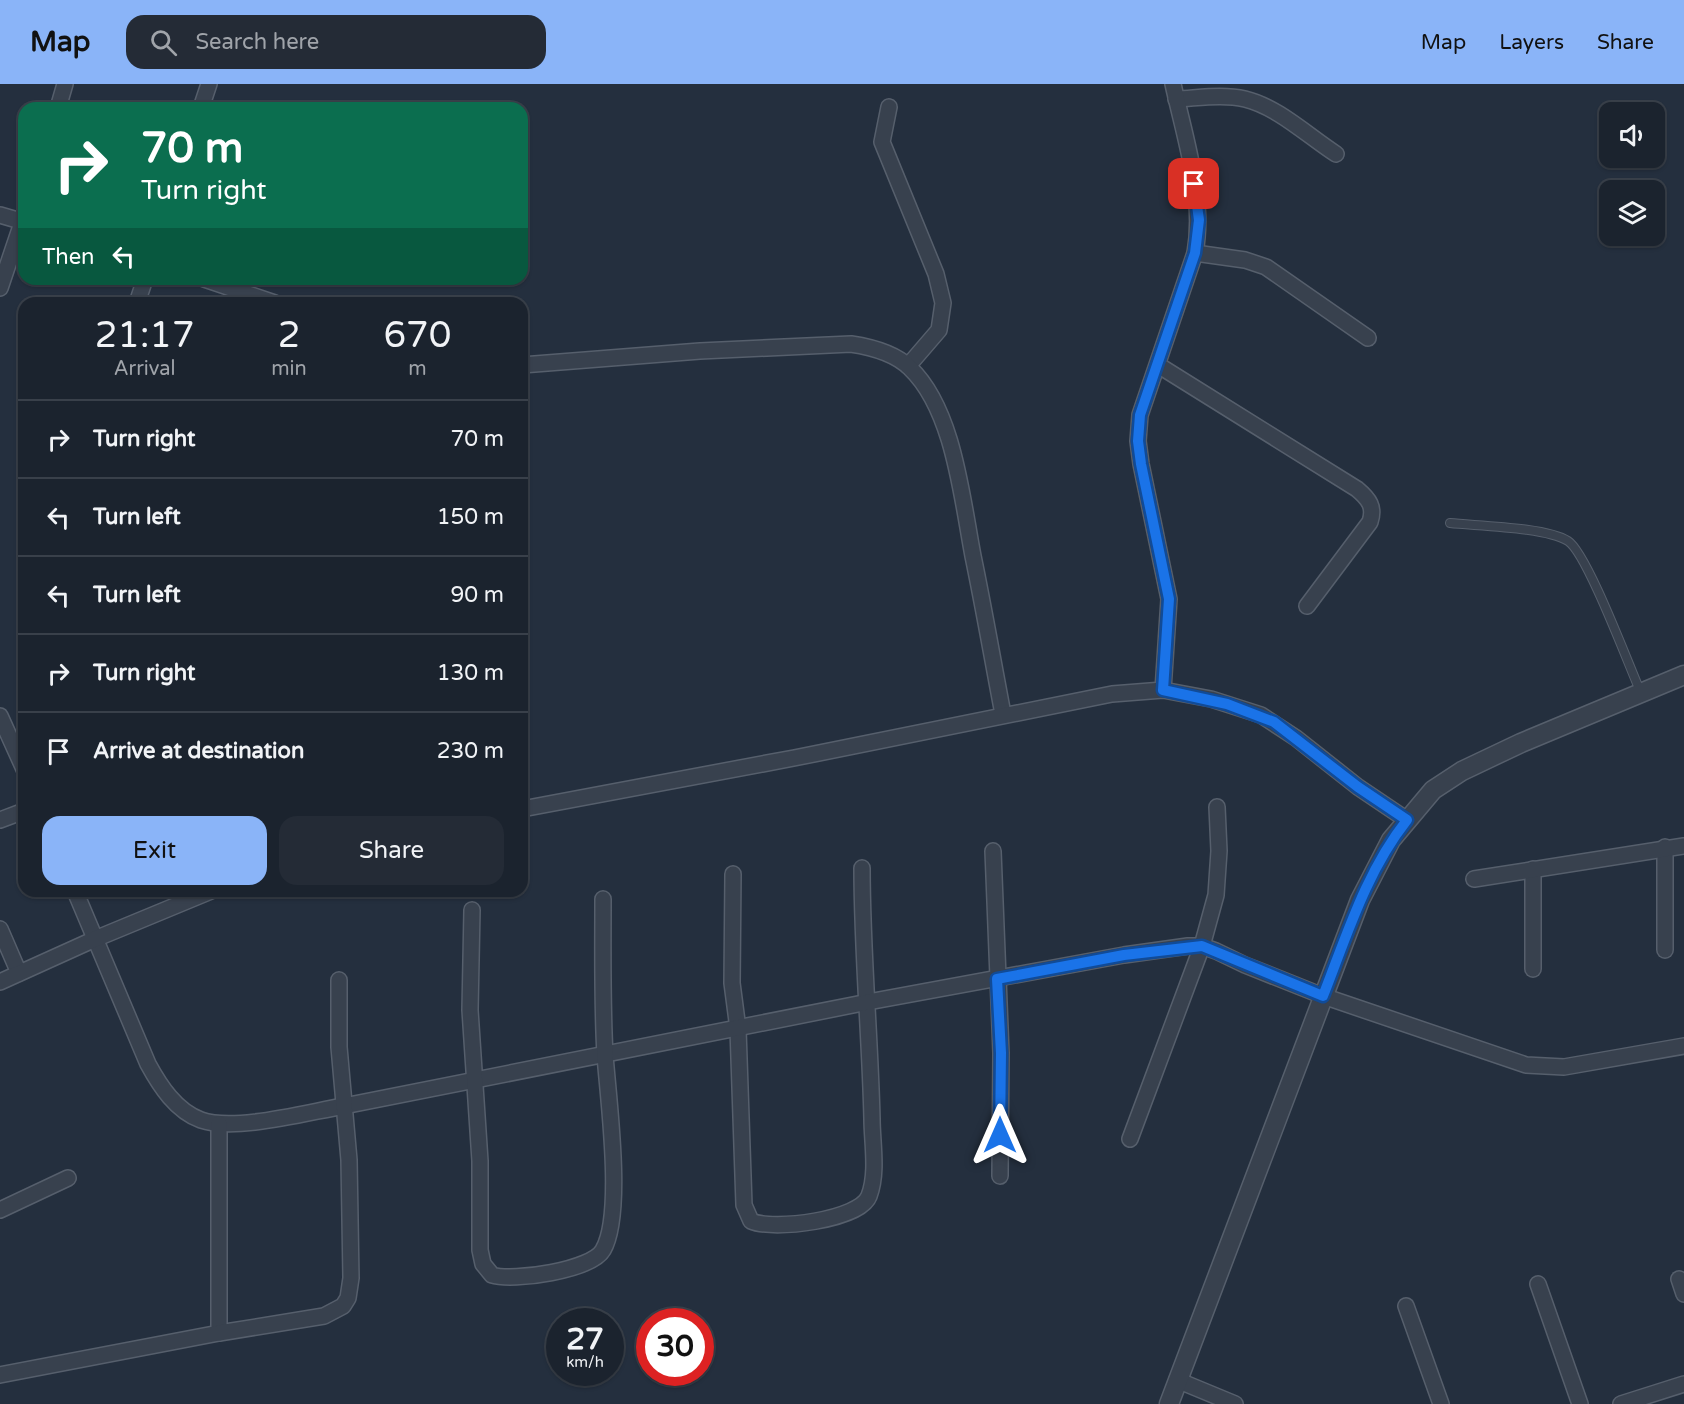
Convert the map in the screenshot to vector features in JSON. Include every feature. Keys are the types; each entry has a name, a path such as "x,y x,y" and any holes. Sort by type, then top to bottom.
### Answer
{"street":[{"path":"60,102 65,84"},
{"path":"203,102 209,84"},
{"path":"1163,690 1168,587 1138,441 1140,415 1195,253 1198,235 1197,201 1175,91 1253,102 1270,110 1336,154"},
{"path":"889,107 882,142 936,274 943,303 939,330 908,366"},
{"path":"0,215 18,219"},
{"path":"0,288 18,237"},
{"path":"1195,253 1245,260 1266,267 1368,338"},
{"path":"222,285 257,297"},
{"path":"528,365 700,351 851,344 874,348 908,366 934,402 947,437 960,488 1003,714"},
{"path":"1158,365 1357,489 1369,500 1372,514 1370,522 1307,606"},
{"path":"1169,1404 1360,900 1382,854 1433,790 1462,771 1521,743 1684,675"},
{"path":"528,808 794,758 1003,714 1112,694 1163,690 1233,705 1274,722 1358,787 1407,820"},
{"path":"0,716 18,756"},
{"path":"1130,1139 1202,946 1216,895 1219,851 1217,807"},
{"path":"0,820 18,813"},
{"path":"1474,879 1684,846"},
{"path":"1665,848 1665,950"},
{"path":"993,851 1001,1053 1000,1176"},
{"path":"733,874 732,983 738,1029 742,1193 751,1221 759,1225 776,1226 812,1221 856,1210 869,1197 873,1166 868,1002 862,934 862,868"},
{"path":"1533,869 1533,969"},
{"path":"78,897 148,1064 162,1090 180,1107 200,1120 219,1124 274,1119 345,1106 475,1078 1124,955 1202,946 1323,996 1526,1065 1564,1067 1684,1046"},
{"path":"0,982 196,897"},
{"path":"472,910 470,1010 483,1264 492,1275 498,1277 562,1269 595,1259 603,1250 610,1231 611,1128 605,1055 603,899"},
{"path":"0,929 20,974"},
{"path":"0,1375 219,1333 324,1316 336,1311 346,1302 351,1278 349,1160 339,1047 339,980"},
{"path":"219,1124 219,1333"},
{"path":"0,1210 68,1178"},
{"path":"1679,1278 1684,1294"},
{"path":"1538,1284 1580,1404"},
{"path":"1406,1306 1441,1404"},
{"path":"1178,1380 1235,1404"},
{"path":"1621,1404 1684,1384"}],"lane":[{"path":"1450,523 1540,533 1568,541 1577,550 1641,693"}],"route":[{"path":"1000,1135 1001,1053 997,979 1124,955 1202,946 1323,996 1360,900 1382,854 1407,820 1358,787 1274,722 1244,708 1163,690 1168,587 1138,441 1140,415 1195,253 1199,220 1194,184"}]}
